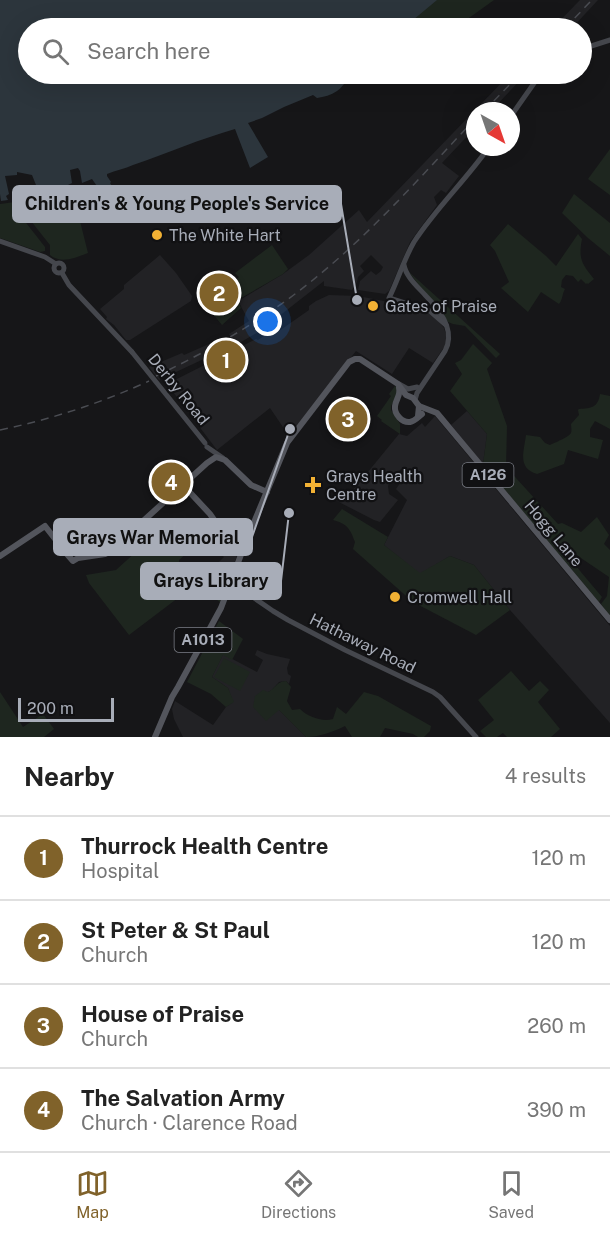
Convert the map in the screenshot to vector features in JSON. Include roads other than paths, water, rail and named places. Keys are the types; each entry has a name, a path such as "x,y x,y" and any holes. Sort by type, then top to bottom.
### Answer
{"main road":[{"name":"Hogg Lane","path":"267,492 287,443 349,362 355,359 363,360 398,384 406,395 417,403 437,413 610,620"},
{"path":"398,384 400,390 395,411 403,420 412,421 430,410"},
{"path":"396,402 406,395"},
{"path":"417,403 418,416"},
{"path":"0,556 45,526 74,561 78,558 105,554 207,463 216,457 225,460"},
{"name":"Derby Road","path":"225,460 250,485 267,492"},
{"path":"183,485 210,514 223,533 245,544 267,492"},
{"name":"A1013","path":"155,737 172,697 219,612 245,544"}],"street":[{"path":"592,45 610,40"},
{"path":"596,44 610,45"},
{"path":"520,103 533,84"},
{"path":"446,325 434,314 389,298 413,244 482,156"},
{"name":"Derby Road","path":"0,241 45,257 56,264 63,264 62,273 69,285 132,352 206,445 225,460"},
{"path":"404,264 408,275 433,304 450,336 449,345 415,395 417,403"},
{"path":"399,277 403,273 408,275"},
{"path":"418,307 424,302 423,292"},
{"path":"406,395 426,379"},
{"name":"Hogg Lane","path":"398,384 408,389 417,387"},
{"name":"Derby Road","path":"206,445 210,454 207,463"},
{"name":"Hathaway Road","path":"231,582 288,620 433,692 476,737"}],"railway":[{"path":"575,18 592,0"},
{"path":"493,102 510,84"},
{"path":"156,376 240,331 319,275 380,219 466,129"},
{"path":"0,430 76,410 149,381"}],"place":[{"name":"The White Hart","path":"157,235"},
{"name":"St Peter & St Paul","path":"219,293"},
{"name":"Children's & Young People's Service","path":"357,300"},
{"name":"Gates of Praise","path":"373,306"},
{"name":"Thurrock Health Centre","path":"226,360"},
{"name":"House of Praise","path":"348,419"},
{"name":"Grays War Memorial","path":"290,429"},
{"name":"The Salvation Army","path":"171,482"},
{"name":"Grays Health Centre","path":"313,485"},
{"name":"Grays Library","path":"289,513"},
{"name":"Cromwell Hall","path":"395,597"}]}
